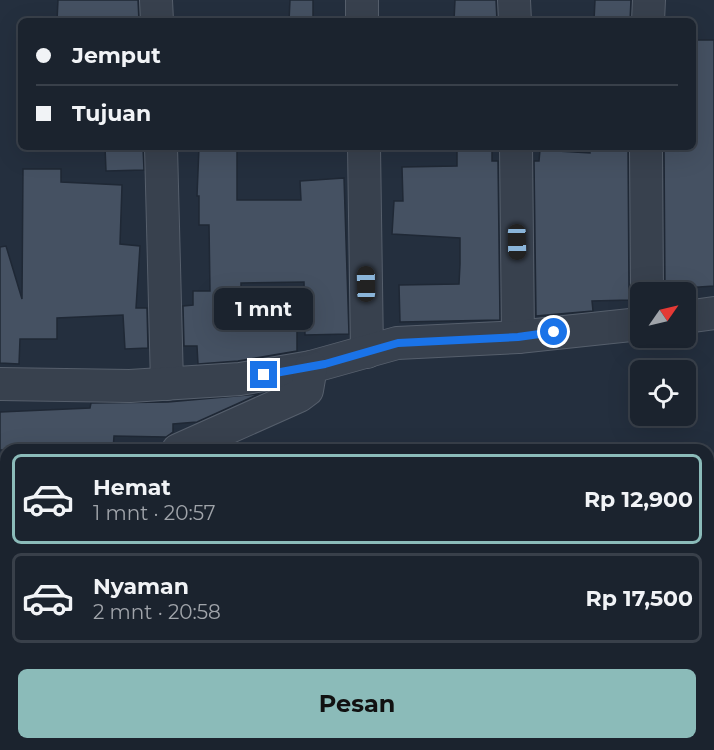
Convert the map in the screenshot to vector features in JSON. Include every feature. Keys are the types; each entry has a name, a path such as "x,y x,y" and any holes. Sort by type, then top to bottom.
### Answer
{"street":[{"path":"156,0 157,18"},
{"path":"362,0 362,18"},
{"path":"514,0 515,18"},
{"path":"648,18 649,0"},
{"path":"160,150 167,384"},
{"path":"364,150 367,352"},
{"path":"516,150 518,337"},
{"path":"646,150 647,282"},
{"path":"696,316 714,313"},
{"path":"0,384 167,384 240,379 311,367 398,343 518,337 630,325"},
{"path":"191,444 299,396 307,390 311,367"}],"building":[{"path":"58,0 138,0 139,18 57,18"},
{"path":"290,0 313,0 313,18 289,18"},
{"path":"455,0 496,0 497,18 454,18"},
{"path":"595,0 631,0 630,18 594,18"},
{"path":"696,40 714,40 714,286 696,287 696,282 665,282 664,150 696,150"},
{"path":"105,150 143,150 144,170 106,171"},
{"path":"199,150 237,150 237,200 301,200 300,181 344,178 349,334 305,335 304,282 241,283 241,324 297,322 297,351 238,361 198,364 197,346 184,346 183,306 193,305 193,291 210,291 209,225 199,225 199,196 197,196"},
{"path":"457,150 492,150 492,161 498,161 500,320 400,322 399,285 459,284 460,264 460,238 392,234 394,201 403,201 402,167 457,166"},
{"path":"540,150 590,153 590,150 628,150 630,300 592,301 593,311 536,316 534,161 539,161"},
{"path":"23,169 61,169 61,182 122,185 120,244 140,246 136,308 147,308 148,348 125,349 123,315 57,318 57,339 20,339 19,364 0,363 0,247 6,246 22,299"},
{"path":"259,394 197,422 173,424 173,432 166,437 114,436 113,444 0,444 0,412 90,408 91,403 168,402"}],"route":[{"path":"264,375 325,364 398,343 518,337 554,332"}]}
